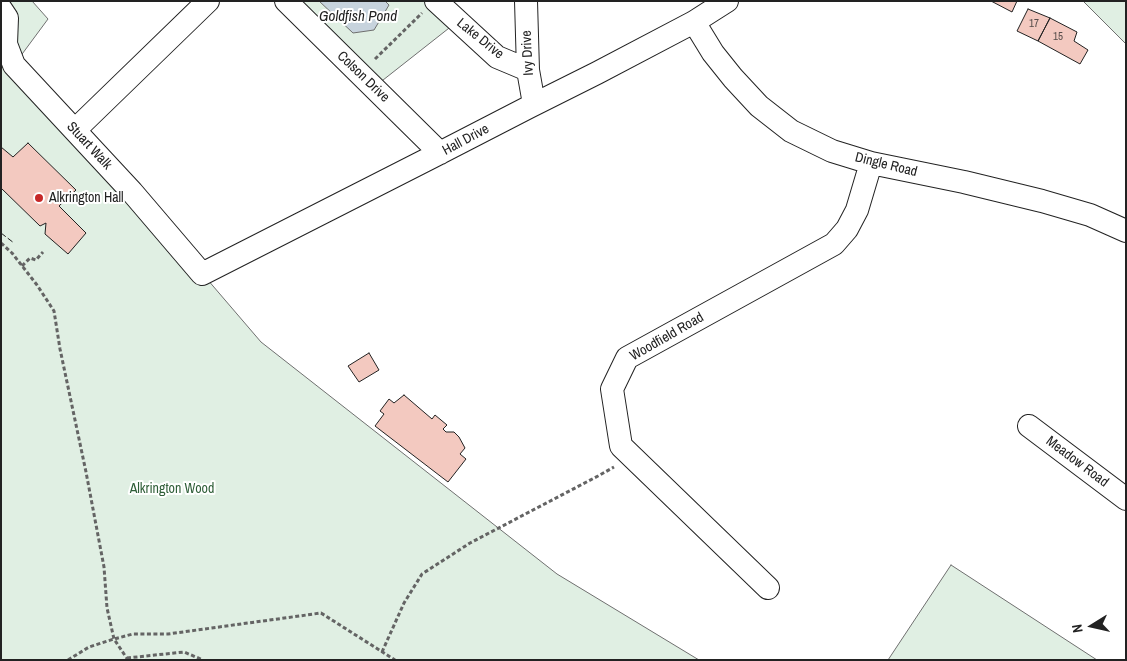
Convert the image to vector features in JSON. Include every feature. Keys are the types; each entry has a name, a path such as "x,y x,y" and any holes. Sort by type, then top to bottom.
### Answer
{"street":[{"path":"74,130 208,1"},
{"name":"Colson Drive","path":"286,1 440,153"},
{"name":"Ivy Drive","path":"526,1 528,70 534,104"},
{"name":"Hall Drive","path":"202,274 597,73 694,22 728,1"},
{"name":"Lake Drive","path":"432,5 497,57 528,70"},
{"name":"Stuart Walk","path":"1,9 7,18 6,44 14,65 132,192 202,274"},
{"name":"Dingle Road","path":"694,22 712,53 733,78 759,106 791,131 832,150 871,163 964,182 1042,201 1090,215 1126,231"},
{"name":"Woodfield Road","path":"768,588 621,446 612,389 627,358 834,244 847,229 857,210 871,163"},
{"name":"Meadow Road","path":"1029,426 1126,498"}],"path":[{"path":"360,74 432,5"},
{"path":"1,242 22,266 54,311 104,567 107,608 114,639 128,659 184,652 203,660"},
{"path":"22,266 30,258 36,260 43,252"},
{"path":"382,652 404,604 422,574 470,543 598,476 631,456"},
{"path":"68,660 89,647 133,634 168,634 322,613 394,660"}],"green space":[{"name":"Alkrington Wood","path":"1,1 32,1 48,19 14,65 153,216 261,342 557,574 699,660 1,660"},
{"path":"288,1 436,1 458,21 378,84"},
{"path":"1083,1 1126,1 1126,44"},
{"path":"951,565 1097,660 888,660"}],"water":[{"name":"Goldfish Pond","path":"319,1 385,1 389,5 374,30 353,33"}],"building":[{"path":"991,1 1017,1 1012,12"},
{"path":"1028,9 1050,18 1038,41 1017,31"},
{"path":"1050,18 1077,32 1074,41 1088,50 1080,64 1038,41"},
{"name":"Alkrington Hall","path":"28,143 76,190 59,206 86,233 68,254 45,234 46,223 40,226 1,188 1,147 13,157"},
{"path":"369,353 379,370 359,382 348,366"},
{"path":"404,395 432,419 435,415 447,425 443,429 446,432 454,432 465,448 460,454 466,459 448,482 375,426 384,414 380,411 389,399 394,403"}],"fence":[{"path":"1,233 14,243"}],"place":[{"name":"Alkrington Hall","path":"39,198"}]}
